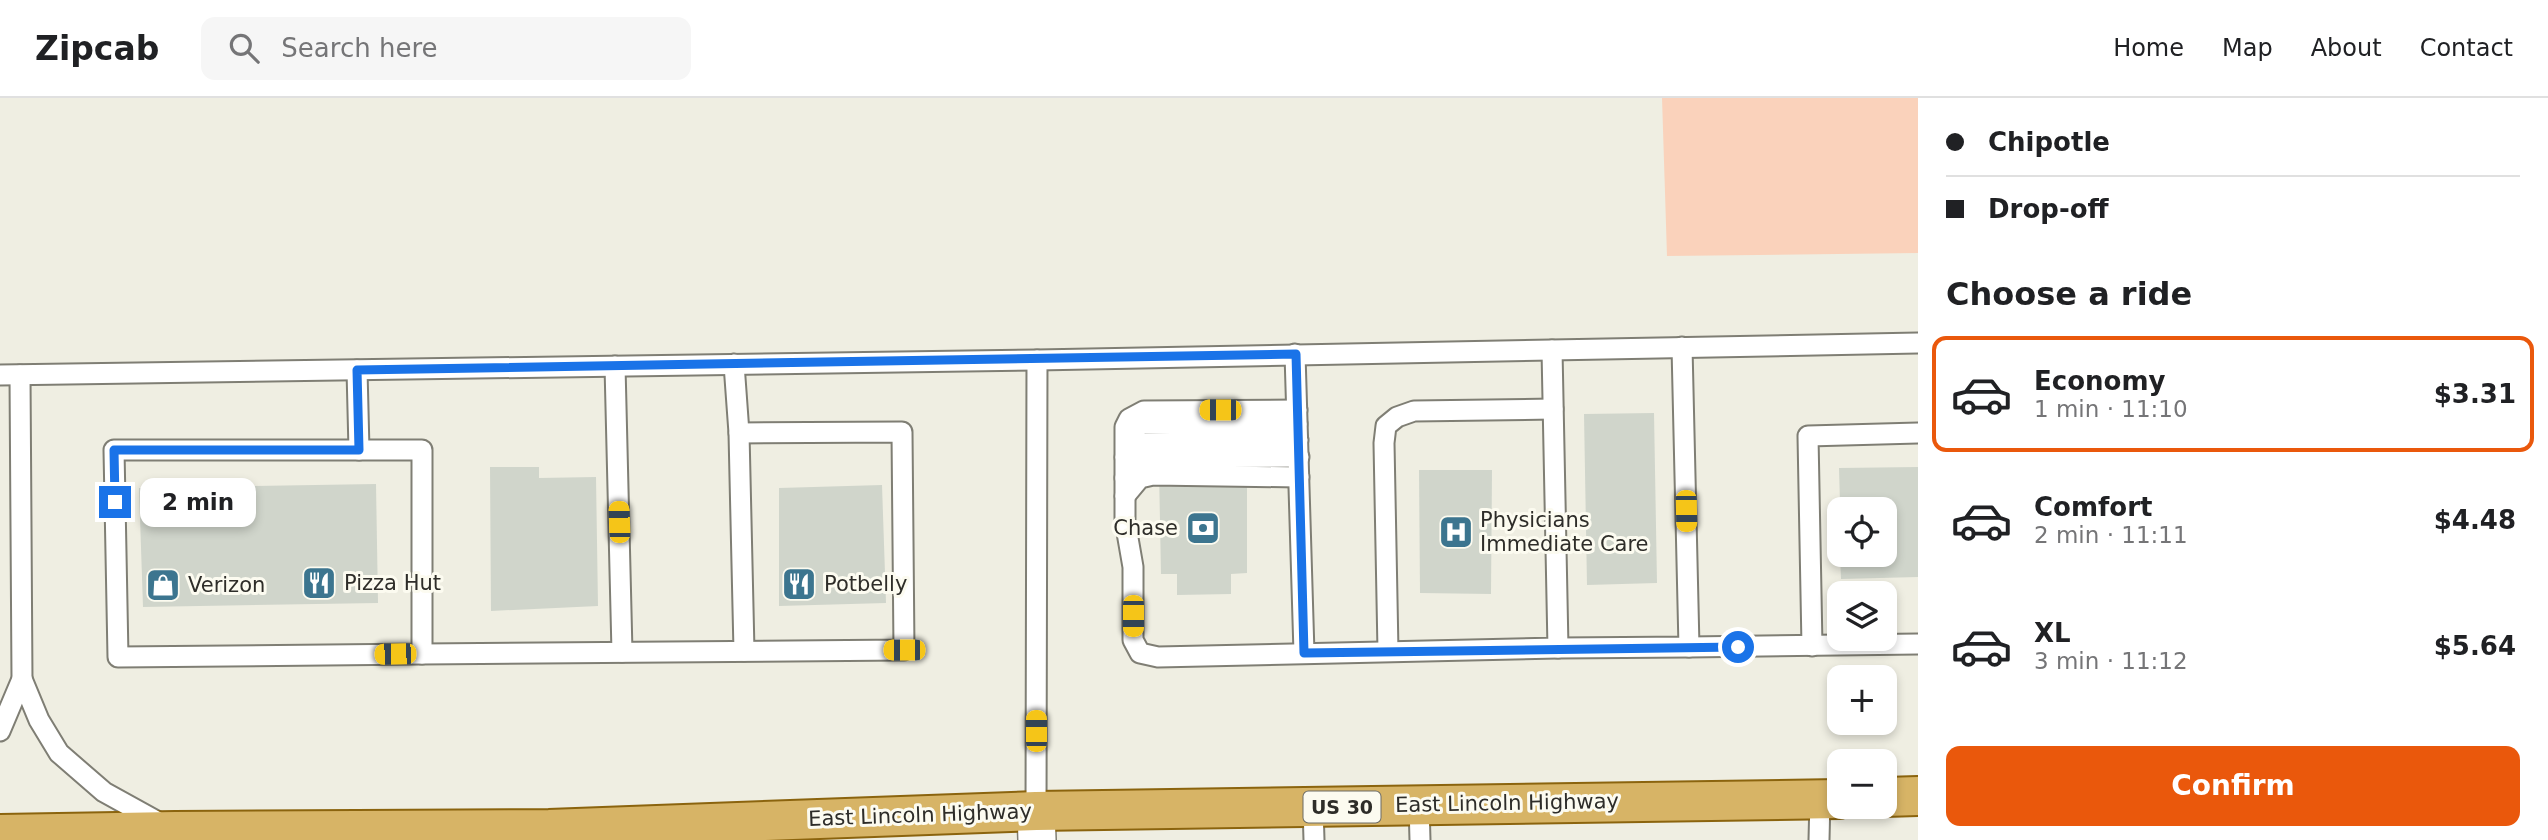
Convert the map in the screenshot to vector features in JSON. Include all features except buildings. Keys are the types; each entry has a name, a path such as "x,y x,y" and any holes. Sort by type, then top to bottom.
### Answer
{"main road":[{"path":"1897,797 1918,796"},
{"name":"East Lincoln Highway","path":"0,834 175,831 549,835 1036,825 1419,823 1827,799"}],"lane":[{"path":"0,375 1037,360 1918,343"},
{"path":"1682,347 1689,647"},
{"path":"1552,350 1558,648"},
{"path":"1296,354 1304,653"},
{"path":"1036,825 1037,360"},
{"path":"734,364 739,433 744,652"},
{"path":"615,366 622,653"},
{"path":"357,370 359,450"},
{"path":"20,375 22,679 39,720 59,753 104,792 175,831"},
{"path":"1388,652 1384,443 1386,426 1397,417 1414,411 1553,409"},
{"path":"1298,433 1144,411 1129,419 1125,427 1125,521 1133,568 1133,640 1140,653 1158,657 1558,648 1918,644"},
{"path":"422,654 422,450 114,450 118,657 904,650 902,432 739,433"},
{"path":"1125,450 1146,443 1298,433"},
{"path":"1125,487 1130,465 1145,458 1298,433"},
{"path":"1812,646 1808,436 1918,433"},
{"path":"1125,487 1140,478 1153,475 1299,477"},
{"path":"0,730 22,679"},
{"path":"1819,840 1827,810"}],"shaded area":[{"path":"1662,98 1918,98 1918,253 1667,256"}],"place":[{"name":"Chase","path":"1203,528"},
{"name":"Physicians Immediate Care","path":"1456,532"},
{"name":"Pizza Hut","path":"319,583"},
{"name":"Potbelly","path":"799,584"},
{"name":"Verizon","path":"163,585"}],"route":[{"path":"115,502 114,450 359,450 357,370 1296,354 1304,653 1738,647"}]}
